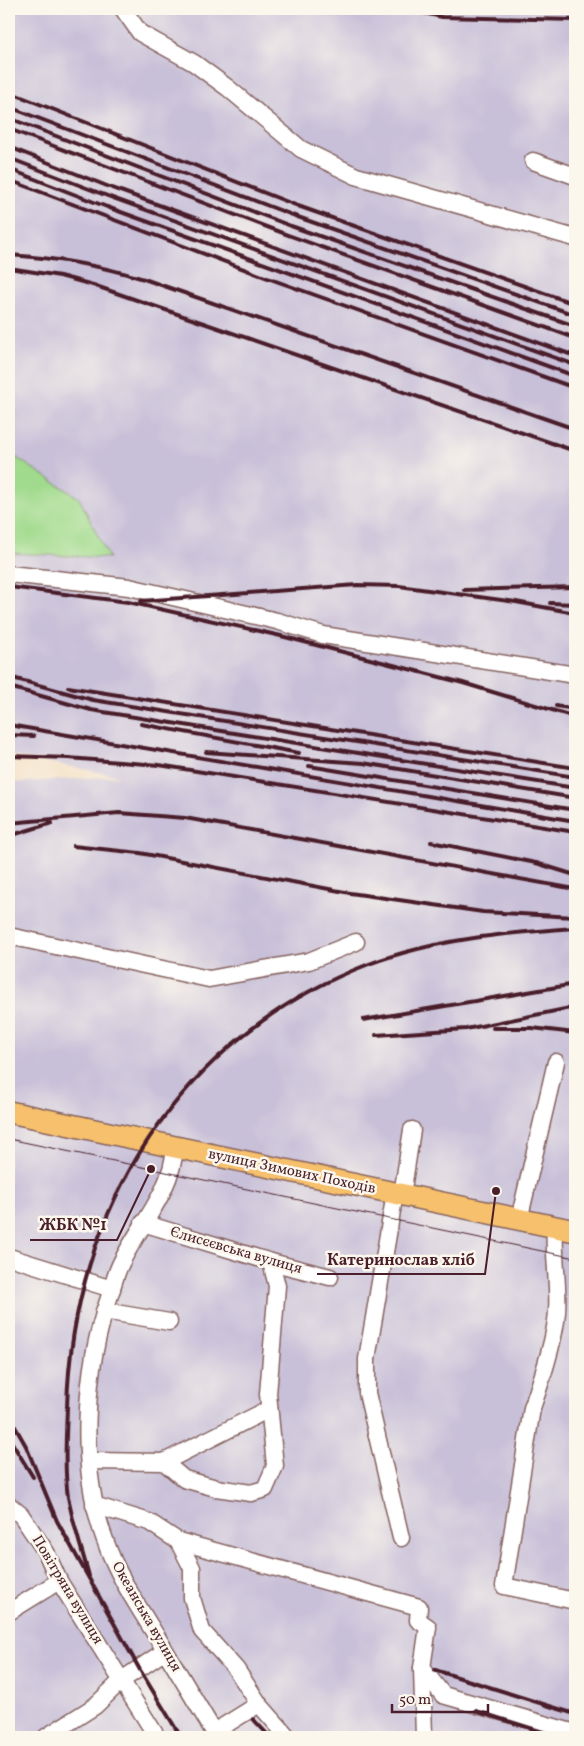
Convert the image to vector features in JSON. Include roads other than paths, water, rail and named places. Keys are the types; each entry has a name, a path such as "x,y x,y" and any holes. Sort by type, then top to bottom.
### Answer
{"main road":[{"name":"вулиця Зимових Походів","path":"9,1112 575,1231"}],"street":[{"path":"122,9 140,33 194,63 228,88 301,149 356,176 575,238"},
{"path":"533,161 575,176"},
{"path":"9,574 129,586 277,621 323,635 575,675"},
{"path":"9,936 208,979 308,961 356,942"},
{"path":"519,1220 556,1062"},
{"path":"401,1538 367,1393 367,1359 412,1130"},
{"name":"Океанська вулиця","path":"175,1148 169,1181 121,1264 104,1311 94,1355 89,1399 89,1461 94,1505 105,1540 121,1579 216,1735"},
{"name":"Єлисєєвська вулиця","path":"143,1223 271,1262 330,1277"},
{"path":"554,1227 553,1253 557,1312 532,1408 504,1586 575,1601"},
{"path":"9,1257 112,1289"},
{"path":"164,1462 184,1479 216,1488 251,1493 265,1489 275,1466 268,1394 277,1286 271,1262"},
{"path":"104,1311 168,1322"},
{"path":"89,1461 164,1462 269,1409"},
{"name":"Повітряна вулиця","path":"9,1504 21,1515 46,1552 59,1581 157,1737"},
{"path":"94,1505 149,1522 178,1541 419,1608 418,1620 428,1628 422,1668 424,1737"},
{"path":"178,1541 192,1568 192,1598 202,1631 236,1668 259,1704 288,1737"},
{"path":"9,1612 59,1581"},
{"path":"46,1737 95,1706 122,1680 165,1651"},
{"path":"422,1668 443,1694 575,1733"},
{"path":"216,1735 259,1704"}],"tram line":[{"path":"9,1139 575,1258"}],"railway":[{"path":"406,9 442,17 575,20"},
{"path":"9,92 298,206 575,304"},
{"path":"9,107 295,216 575,315"},
{"path":"9,118 291,226 575,326"},
{"path":"9,129 288,235 575,338"},
{"path":"9,147 112,188 575,356"},
{"path":"9,158 110,197 575,365"},
{"path":"9,169 107,207 575,376"},
{"path":"9,180 273,280 575,388"},
{"path":"9,255 77,263 144,279 575,429"},
{"path":"9,268 60,276 93,285 575,451"},
{"path":"141,601 357,585 399,586 516,602 575,613"},
{"path":"9,587 128,602 281,636 463,683 575,717"},
{"path":"464,590 575,587"},
{"path":"550,603 575,604"},
{"path":"9,677 93,700 575,777"},
{"path":"9,687 91,710 575,788"},
{"path":"68,687 575,768"},
{"path":"556,706 575,709"},
{"path":"141,724 299,753"},
{"path":"9,725 575,821"},
{"path":"9,735 34,736"},
{"path":"206,752 363,763 575,798"},
{"path":"9,756 68,758 159,765 575,832"},
{"path":"309,766 575,810"},
{"path":"9,823 119,813 185,818 575,889"},
{"path":"9,836 52,823"},
{"path":"431,842 536,863 575,875"},
{"path":"73,846 140,853 350,893 483,912 575,917"},
{"path":"89,1576 70,1507 66,1475 67,1407 74,1334 90,1264 115,1199 149,1138 192,1084 243,1036 302,996 369,964 394,955 471,938 575,928"},
{"path":"363,1020 575,984"},
{"path":"376,1035 466,1029 575,1007"},
{"path":"493,1028 532,1028 575,1033"},
{"path":"9,1416 26,1446 57,1521 140,1670 181,1737"},
{"path":"9,1438 33,1477"},
{"path":"435,1670 575,1714"},
{"path":"476,1711 559,1737"},
{"path":"253,1719 270,1737"}],"place":[{"name":"ЖБК №1","path":"151,1169"},
{"name":"Катеринослав хліб","path":"496,1191"}]}
